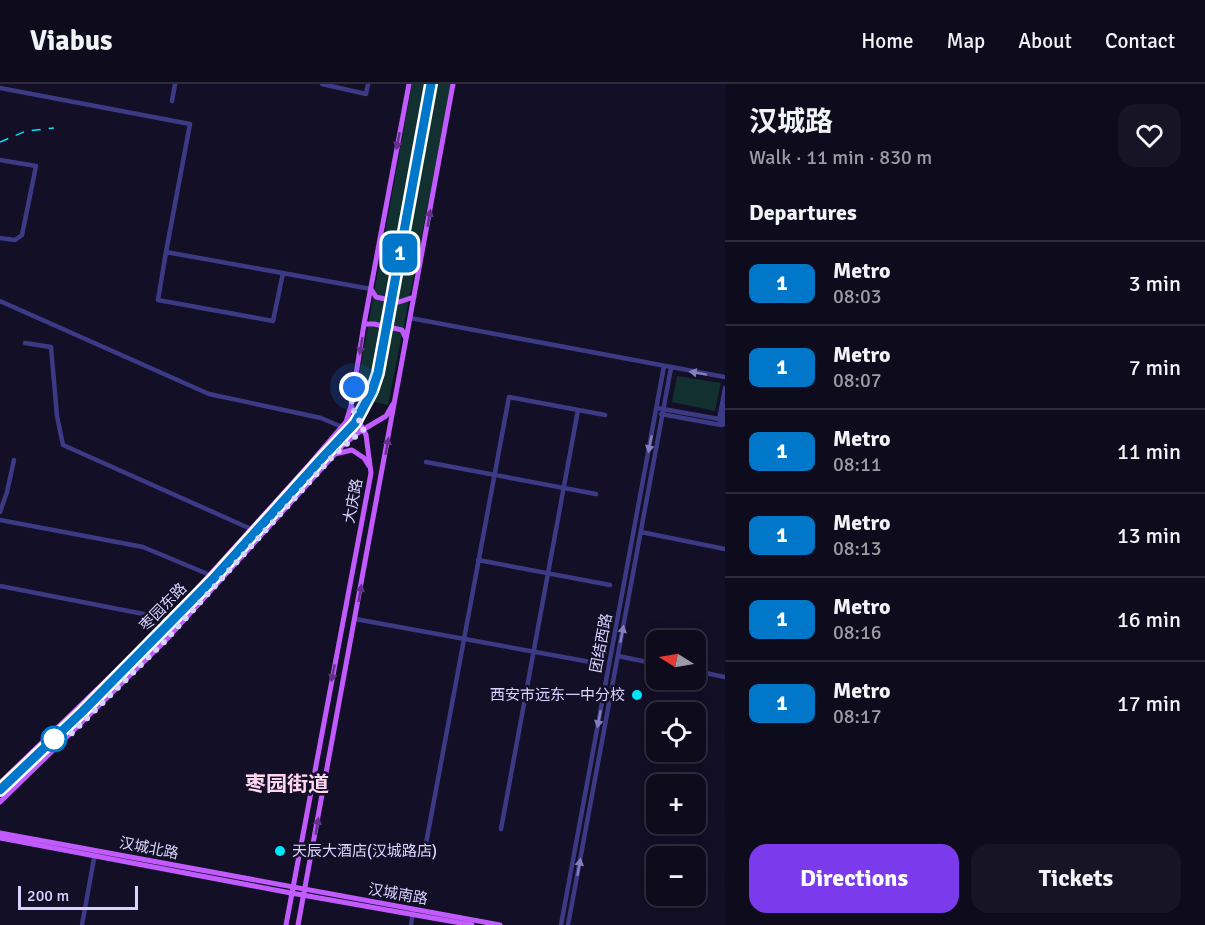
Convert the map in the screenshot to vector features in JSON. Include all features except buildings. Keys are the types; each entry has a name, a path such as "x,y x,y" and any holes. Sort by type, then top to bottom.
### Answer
{"main road":[{"path":"351,406 409,84"},
{"name":"大庆路","path":"298,925 453,84"},
{"path":"371,289 376,297 399,302 414,297"},
{"path":"364,324 402,330 406,340"},
{"name":"枣园东路","path":"0,802 164,642 334,455 364,429 386,416 395,399"},
{"name":"大庆路","path":"286,925 371,469 369,445 364,429 351,406"},
{"name":"枣园东路","path":"0,783 168,621 342,427 351,406"},
{"path":"334,455 352,450 364,458 371,469"},
{"path":"367,492 378,494"},
{"name":"汉城北路","path":"1,834 292,890"},
{"name":"汉城南路","path":"292,890 500,925"},
{"name":"汉城南路","path":"413,912 472,925"}],"street":[{"path":"172,102 175,84"},
{"path":"322,84 366,94 368,84"},
{"path":"0,88 190,123 158,300 273,321 283,273"},
{"path":"0,160 36,166 22,235 15,240 0,238"},
{"path":"166,252 371,289"},
{"path":"0,301 209,394 321,418 342,427"},
{"path":"410,318 725,377"},
{"path":"25,343 51,347 57,416 63,445 251,530"},
{"name":"团结西路","path":"561,925 664,366"},
{"name":"团结西路","path":"568,925 671,368"},
{"path":"722,422 725,388"},
{"path":"425,849 509,397 605,415"},
{"path":"722,422 725,405"},
{"path":"501,829 578,410"},
{"path":"656,410 722,422"},
{"path":"0,512 14,460"},
{"path":"426,462 596,494"},
{"path":"0,520 143,547 210,575"},
{"path":"641,532 725,549"},
{"path":"478,560 610,585"},
{"path":"0,585 159,617 168,621"},
{"path":"355,619 596,663"},
{"path":"618,656 646,662"},
{"path":"706,673 725,677"},
{"path":"82,925 95,853"},
{"path":"411,925 413,912"}],"green space":[{"path":"412,84 452,84 388,405 355,398"},
{"path":"677,376 721,383 715,411 672,402"}],"railway":[{"path":"0,142 26,131 54,128"}],"metro line":[{"name":"1","path":"0,790 83,711 213,579 355,423 372,391 378,373 431,84"}],"place":[{"name":"西安市远东一中分校","path":"637,695"},
{"name":"天辰大酒店(汉城路店)","path":"280,851"}],"district":[{"name":"枣园街道","path":"287,784"}],"route":[{"path":"54,739 56,749 164,642 343,445 364,429 351,406 354,387"}]}
